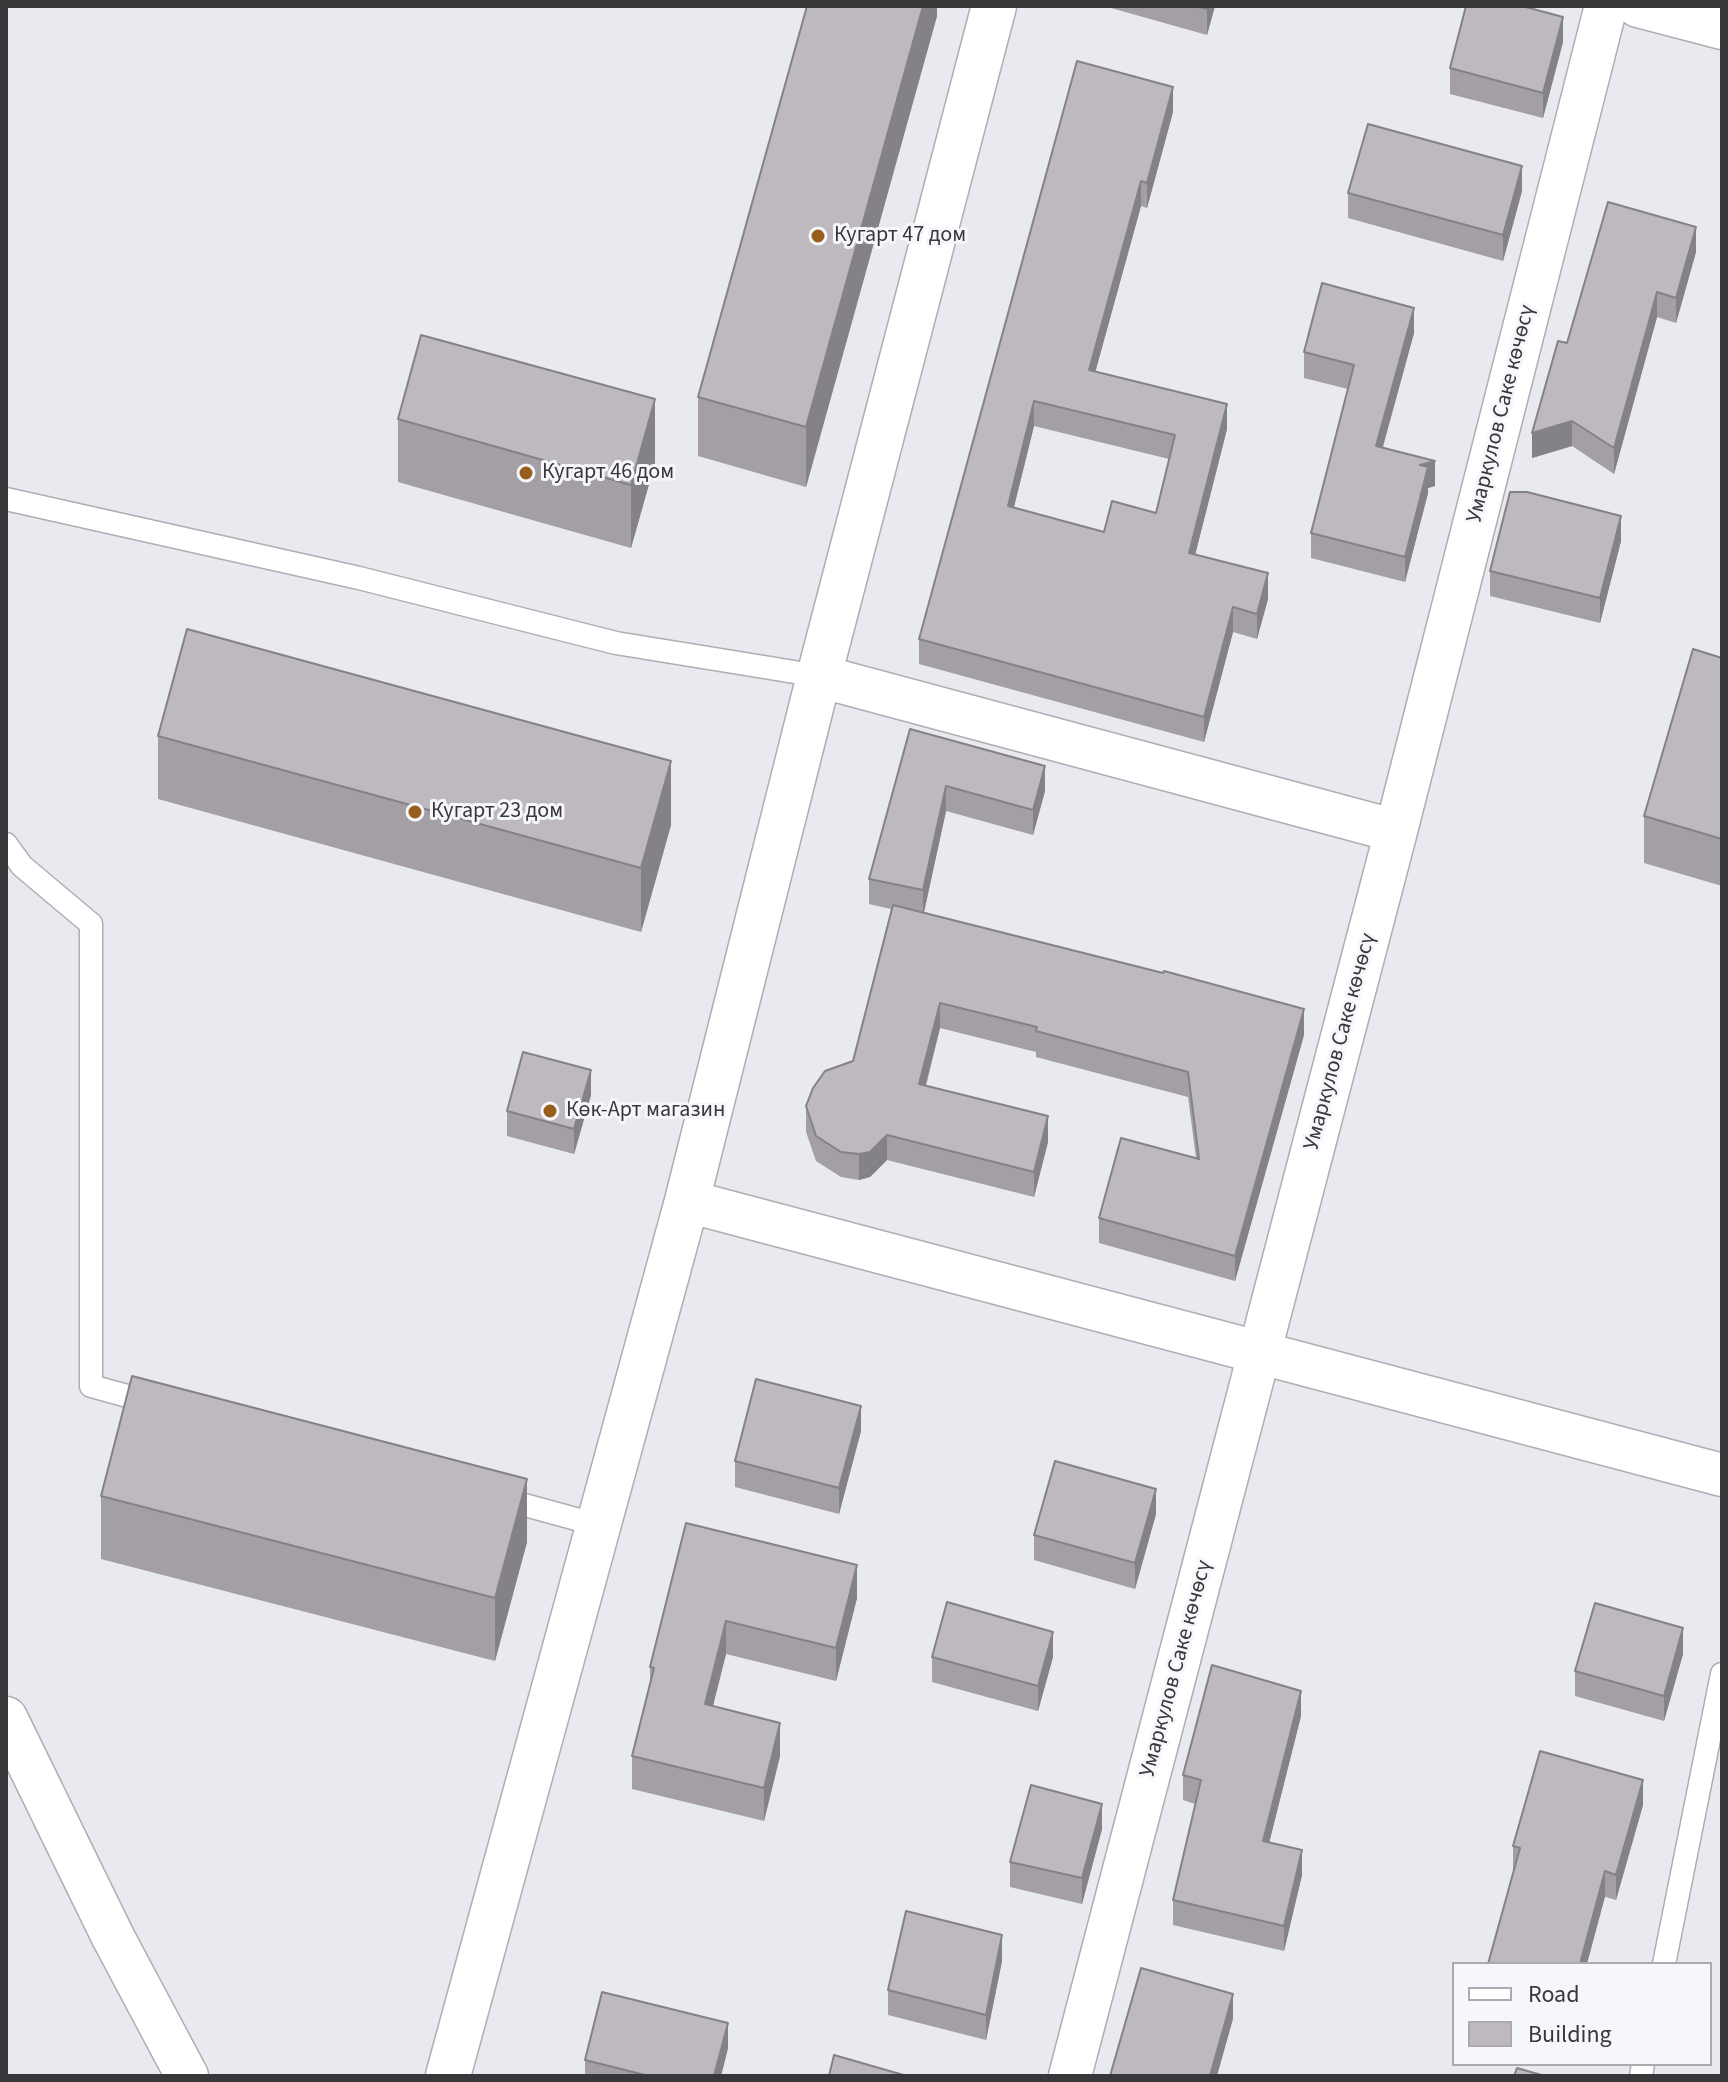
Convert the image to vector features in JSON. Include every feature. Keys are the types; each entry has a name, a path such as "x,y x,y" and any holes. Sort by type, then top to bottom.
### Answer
{"main road":[{"path":"448,2076 687,1201 819,676 994,6"}],"street":[{"name":"Умаркулов Саке көчөсү","path":"1070,2076 1396,831 1606,6"},
{"path":"1638,6 1722,28"},
{"path":"819,676 1396,831"},
{"path":"687,1201 1722,1475"},
{"path":"6,1718 113,1937 187,2076"}],"lane":[{"path":"6,499 359,578 616,643 819,676"},
{"path":"6,844 22,866 91,924 91,1386 168,1407"},
{"path":"475,1491 598,1525"},
{"path":"1664,1962 1722,1674"}],"building":[{"name":"Кугарт 47 дом","path":"807,6 923,6 806,427 698,397"},
{"path":"1466,6 1522,6 1563,17 1543,93 1450,68"},
{"path":"1077,61 1173,87 1147,183 1141,181 1089,370 1227,404 1189,553 1268,573 1257,614 1233,607 1204,717 919,639","holes":["1034,401 1175,435 1156,513 1112,501 1104,532 1008,506"]},
{"path":"1368,124 1522,166 1503,235 1348,193"},
{"path":"1608,202 1696,227 1676,298 1657,292 1614,448 1572,421 1532,433 1558,341 1567,343"},
{"path":"1322,283 1414,308 1376,446 1435,461 1420,465 1428,467 1405,557 1311,533 1354,365 1304,352"},
{"path":"421,335 655,399 631,485 398,419"},
{"path":"1510,492 1527,492 1621,516 1600,598 1490,571"},
{"path":"187,629 671,761 641,868 158,736"},
{"path":"1693,649 1722,658 1722,839 1644,816"},
{"path":"910,729 1045,766 1033,810 946,786 923,890 869,879"},
{"path":"893,905 1164,971 1304,1009 1235,1256 1099,1218 1121,1138 1199,1159 1188,1072 1036,1031 1037,1027 940,1003 919,1084 1048,1116 1034,1172 887,1135 870,1152 859,1154 841,1152 816,1136 806,1106 813,1088 825,1071 853,1061"},
{"path":"523,1052 591,1070 574,1129 507,1111"},
{"path":"132,1376 527,1479 495,1598 101,1496"},
{"path":"756,1379 861,1406 839,1488 735,1461"},
{"path":"1055,1461 1156,1489 1135,1563 1034,1535"},
{"path":"686,1523 857,1565 836,1648 726,1621 705,1704 780,1723 764,1788 632,1756 654,1668 650,1667"},
{"path":"947,1602 1053,1632 1038,1686 932,1657"},
{"path":"1595,1603 1683,1628 1664,1696 1575,1671"},
{"path":"1212,1665 1301,1691 1263,1841 1302,1850 1284,1926 1173,1900 1201,1780 1183,1775"},
{"path":"1540,1751 1643,1780 1616,1875 1605,1871 1581,1962 1489,1962 1520,1848 1513,1846"},
{"path":"1031,1785 1102,1804 1082,1878 1010,1862"},
{"path":"906,1911 1002,1935 986,2015 888,1990"},
{"path":"1141,1968 1233,1994 1210,2076 1110,2076"},
{"path":"602,1992 728,2023 714,2076 649,2076 585,2060"},
{"path":"834,2055 907,2076 829,2076"},
{"path":"1517,2068 1545,2076 1514,2076"}],"place":[{"name":"Кугарт 47 дом","path":"818,236"},
{"name":"Кугарт 46 дом","path":"526,473"},
{"name":"Кугарт 23 дом","path":"415,812"},
{"name":"Көк-Арт магазин","path":"550,1111"}]}
